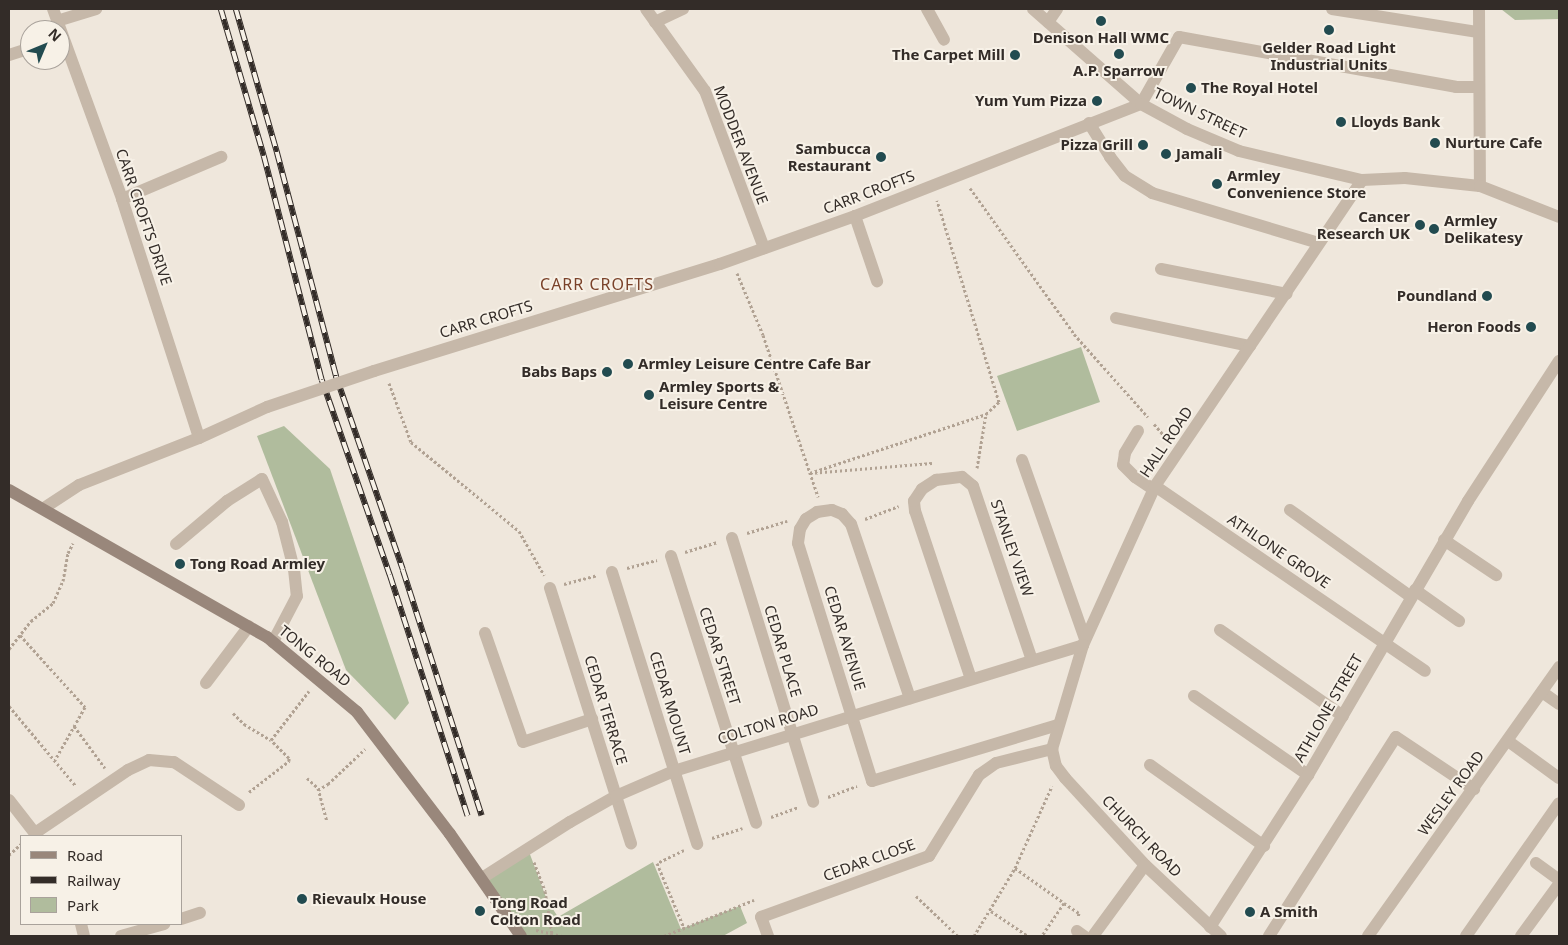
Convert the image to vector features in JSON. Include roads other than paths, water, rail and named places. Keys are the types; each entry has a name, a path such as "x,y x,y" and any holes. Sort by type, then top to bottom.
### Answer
{"main road":[{"name":"TONG ROAD","path":"9,490 80,528 249,626 273,642 357,712 482,878 520,936"}],"street":[{"path":"55,15 96,9"},
{"name":"MODDER AVENUE","path":"646,9 705,91 764,248"},
{"path":"655,22 683,9"},
{"path":"927,9 944,40"},
{"name":"TOWN STREET","path":"1033,9 1141,104 1187,129 1239,151 1362,180 1405,178 1480,186 1559,217"},
{"path":"1048,22 1058,9"},
{"path":"1332,9 1478,32"},
{"path":"1479,9 1480,186"},
{"path":"1141,104 1179,37 1456,86 1479,87"},
{"name":"CARR CROFTS DRIVE","path":"70,59 122,199 199,438"},
{"name":"CARR CROFTS","path":"44,508 79,484 199,438 267,407 379,369 731,260 855,216 1141,104"},
{"path":"1089,123 1110,157 1125,176 1152,193 1319,243"},
{"path":"122,199 221,157"},
{"name":"HALL ROAD","path":"1052,750 1084,642 1154,487 1287,294 1362,180"},
{"path":"855,216 877,281"},
{"path":"1162,269 1287,294"},
{"path":"1116,318 1250,346"},
{"name":"ATHLONE STREET","path":"1210,927 1308,775 1444,540 1559,361"},
{"name":"ATHLONE GROVE","path":"1138,431 1125,453 1123,465 1135,477 1154,487 1425,670"},
{"path":"1022,460 1084,642"},
{"name":"STANLEY VIEW","path":"971,679 915,511 914,501 922,489 936,480 962,477 973,486 1032,660"},
{"path":"176,544 227,500 262,480 282,522 294,569 297,596 273,642"},
{"name":"CEDAR AVENUE","path":"910,698 851,524 842,514 832,510 817,512 806,519 800,529 798,543 872,781 1058,725"},
{"path":"1290,510 1413,594 1459,621"},
{"name":"CEDAR PLACE","path":"732,538 813,802"},
{"path":"1444,540 1496,575"},
{"name":"CEDAR STREET","path":"671,556 756,823"},
{"name":"CEDAR MOUNT","path":"612,572 697,844"},
{"name":"CEDAR TERRACE","path":"550,588 630,843"},
{"path":"206,683 249,626"},
{"path":"1220,630 1343,716"},
{"path":"485,633 523,742 592,719"},
{"name":"COLTON ROAD","path":"482,878 616,796 674,771 1032,660 1084,642"},
{"name":"WESLEY ROAD","path":"1368,936 1559,667"},
{"path":"1542,692 1559,704"},
{"path":"1194,696 1308,775"},
{"path":"1269,936 1396,737 1474,789"},
{"path":"1508,741 1559,778"},
{"name":"CHURCH ROAD","path":"1052,750 1059,769 1145,865 1221,936"},
{"name":"CEDAR CLOSE","path":"768,936 761,917 929,856 978,775 996,763 1052,750"},
{"path":"9,800 36,834 113,780 149,760 174,762 239,805"},
{"path":"1150,765 1264,846"},
{"path":"1466,936 1559,804"},
{"path":"1536,863 1559,880"},
{"path":"1093,936 1145,865"},
{"path":"1521,936 1559,884"},
{"path":"182,919 200,913"},
{"path":"120,936 160,925"}],"railway":[{"path":"221,9 264,156 322,380 390,575 468,816"},
{"path":"236,9 277,152 336,376 403,570 482,816"}],"place":[{"name":"Denison Hall WMC","path":"1101,21"},
{"name":"Gelder Road Light Industrial Units","path":"1329,30"},
{"name":"A.P. Sparrow","path":"1119,54"},
{"name":"The Carpet Mill","path":"1015,55"},
{"name":"The Royal Hotel","path":"1191,88"},
{"name":"Yum Yum Pizza","path":"1097,101"},
{"name":"Lloyds Bank","path":"1341,122"},
{"name":"Nurture Cafe","path":"1435,143"},
{"name":"Pizza Grill","path":"1143,145"},
{"name":"Jamali","path":"1166,154"},
{"name":"Sambucca Restaurant","path":"881,157"},
{"name":"Armley Convenience Store","path":"1217,184"},
{"name":"Cancer Research UK","path":"1420,225"},
{"name":"Armley Delikatesy","path":"1434,229"},
{"name":"Poundland","path":"1487,296"},
{"name":"Heron Foods","path":"1531,327"},
{"name":"Armley Leisure Centre Cafe Bar","path":"628,364"},
{"name":"Babs Baps","path":"607,372"},
{"name":"Armley Sports & Leisure Centre","path":"649,395"},
{"name":"Tong Road Armley","path":"180,564"},
{"name":"Rievaulx House","path":"302,899"},
{"name":"Tong Road Colton Road","path":"480,911"},
{"name":"A Smith","path":"1250,912"}],"district":[{"name":"CARR CROFTS","path":"597,284"}]}
